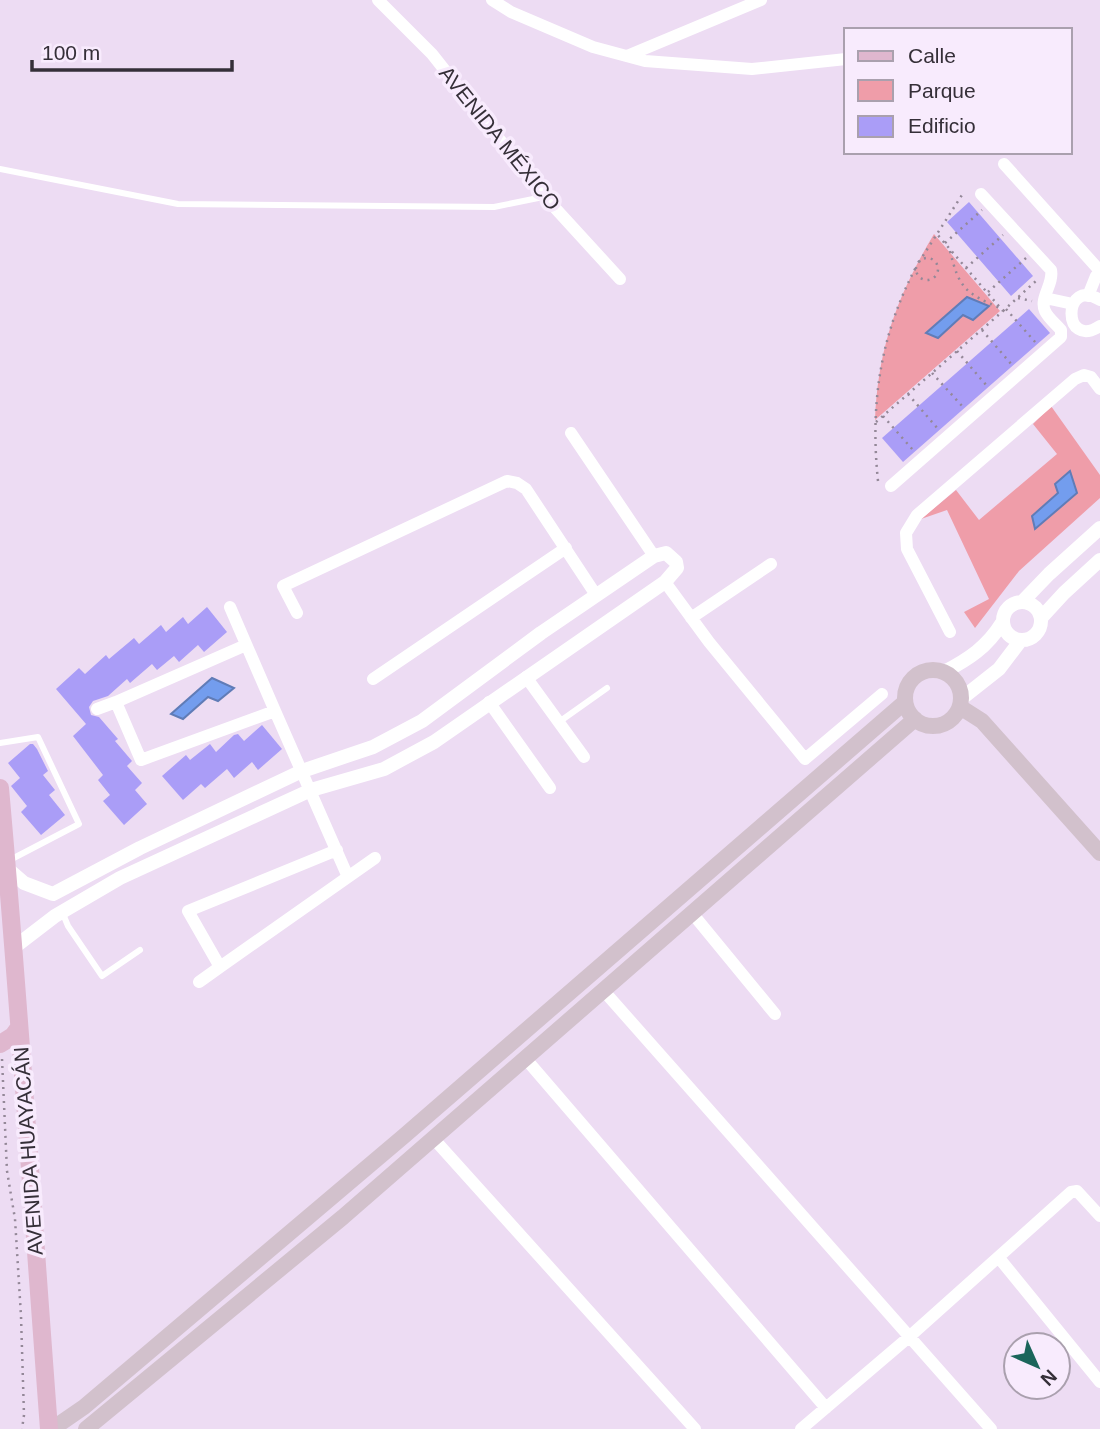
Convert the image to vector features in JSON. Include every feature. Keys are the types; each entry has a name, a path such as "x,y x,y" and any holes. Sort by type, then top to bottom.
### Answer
{"main road":[{"path":"934,670 944,672 957,683 960,703 949,721 941,725 922,724 915,719 905,702 907,687 916,676 934,670"},
{"path":"51,1429 84,1407 905,702"},
{"path":"960,703 982,722 1100,853"},
{"path":"84,1407 96,1426 343,1217 915,719"},
{"name":"AVENIDA HUAYACÁN","path":"0,789 51,1429"},
{"path":"1,1044 18,1029"},
{"path":"475,1074 489,1089"}],"street":[{"name":"AVENIDA MÉXICO","path":"378,0 449,74 545,197 620,279"},
{"path":"492,0 551,30 593,47 645,61 752,69 844,59"},
{"path":"627,56 761,0"},
{"path":"1004,164 1100,273 1096,276 1097,298 1077,300 1072,310 1075,326 1080,330 1099,329"},
{"path":"885,484 921,459 1061,337 1062,333 1045,305 1052,279 1049,269 986,198"},
{"path":"1045,305 1072,310"},
{"path":"950,632 907,549 906,533 917,515 1075,379 1084,375 1091,377 1100,389"},
{"path":"571,433 654,556"},
{"path":"297,613 283,586 508,481 517,482 526,489 596,595"},
{"path":"944,672 980,651 1002,624 1008,607 1023,601 1100,528"},
{"path":"373,678 566,548"},
{"path":"12,949 62,912 148,865 311,790 384,769 434,741 664,582 677,568 676,562 666,553 654,556 474,681 422,721 373,747 302,771 140,848 53,894"},
{"path":"960,703 999,669 1021,640 1036,634 1041,618 1100,561"},
{"path":"691,618 771,564"},
{"path":"664,582 805,759 882,694"},
{"path":"1023,601 1035,607 1041,618"},
{"path":"230,607 348,877"},
{"path":"1002,624 1009,635 1021,640"},
{"path":"97,709 246,645"},
{"path":"494,667 510,688"},
{"path":"526,677 584,757"},
{"path":"474,681 550,788"},
{"path":"116,702 141,760 275,711"},
{"path":"140,848 148,865"},
{"path":"220,967 188,911 337,850"},
{"path":"199,982 375,858"},
{"path":"8,866 24,883 53,894 62,912"},
{"path":"692,913 775,1014"},
{"path":"603,990 991,1429"},
{"path":"525,1058 826,1408"},
{"path":"433,1138 695,1429"},
{"path":"801,1429 909,1337 1071,1192 1077,1191 1100,1216"},
{"path":"999,1258 1100,1382"}],"lane":[{"path":"0,169 178,204 494,206 545,197"},
{"path":"559,722 607,688"},
{"path":"0,743 38,737 79,824 8,866"},
{"path":"62,912 68,926 102,976 140,950"}],"path":[{"path":"885,484 876,422 879,374 888,335 902,295 916,267 962,195"},
{"path":"945,243 986,198"},
{"path":"966,268 1012,227"},
{"path":"936,233 1044,352"},
{"path":"949,248 956,277 973,296 1004,309"},
{"path":"988,292 1034,252"},
{"path":"916,267 917,274 922,279 932,278 937,273 934,261 925,258 919,262"},
{"path":"876,422 1049,269"},
{"path":"982,330 1019,373"},
{"path":"957,351 995,395"},
{"path":"932,373 970,416"},
{"path":"908,394 946,438"},
{"path":"883,416 921,459"},
{"path":"1,1044 6,1171 15,1219 21,1316 24,1415 22,1429"}],"green space":[{"path":"934,234 1000,311 875,420 880,369 892,323 910,279"},
{"path":"1051,406 1100,475 1100,498 1019,571 975,628 964,612 989,599 947,510 921,519 956,490 979,520 1057,454 1033,424"}],"water":[{"path":"967,297 989,306 973,320 963,315 938,338 926,333"},
{"path":"1070,471 1077,493 1035,529 1032,516 1058,493 1055,484"},
{"path":"212,678 234,688 218,701 208,697 183,719 171,714"}],"building":[{"path":"969,202 1033,276 1011,296 947,222"},
{"path":"1029,309 1050,333 903,462 882,438"},
{"path":"207,607 227,632 204,652 198,645 179,662 174,656 157,670 152,664 130,683 127,679 108,696 93,701 89,707 91,715 99,717 118,739 115,741 132,761 127,766 142,783 135,790 147,804 124,825 103,801 110,795 98,780 103,775 73,736 86,724 56,689 79,668 85,674 106,655 109,659 134,638 139,644 161,625 166,632 183,617 188,624"},
{"path":"262,725 282,749 258,770 252,762 234,778 227,769 205,788 201,784 183,800 162,776 186,755 190,760 210,744 216,752 238,734 244,741"},
{"path":"30,744 37,749 48,771 43,775 55,790 49,795 65,815 41,835 21,812 27,806 11,786 20,778 8,763"}]}
